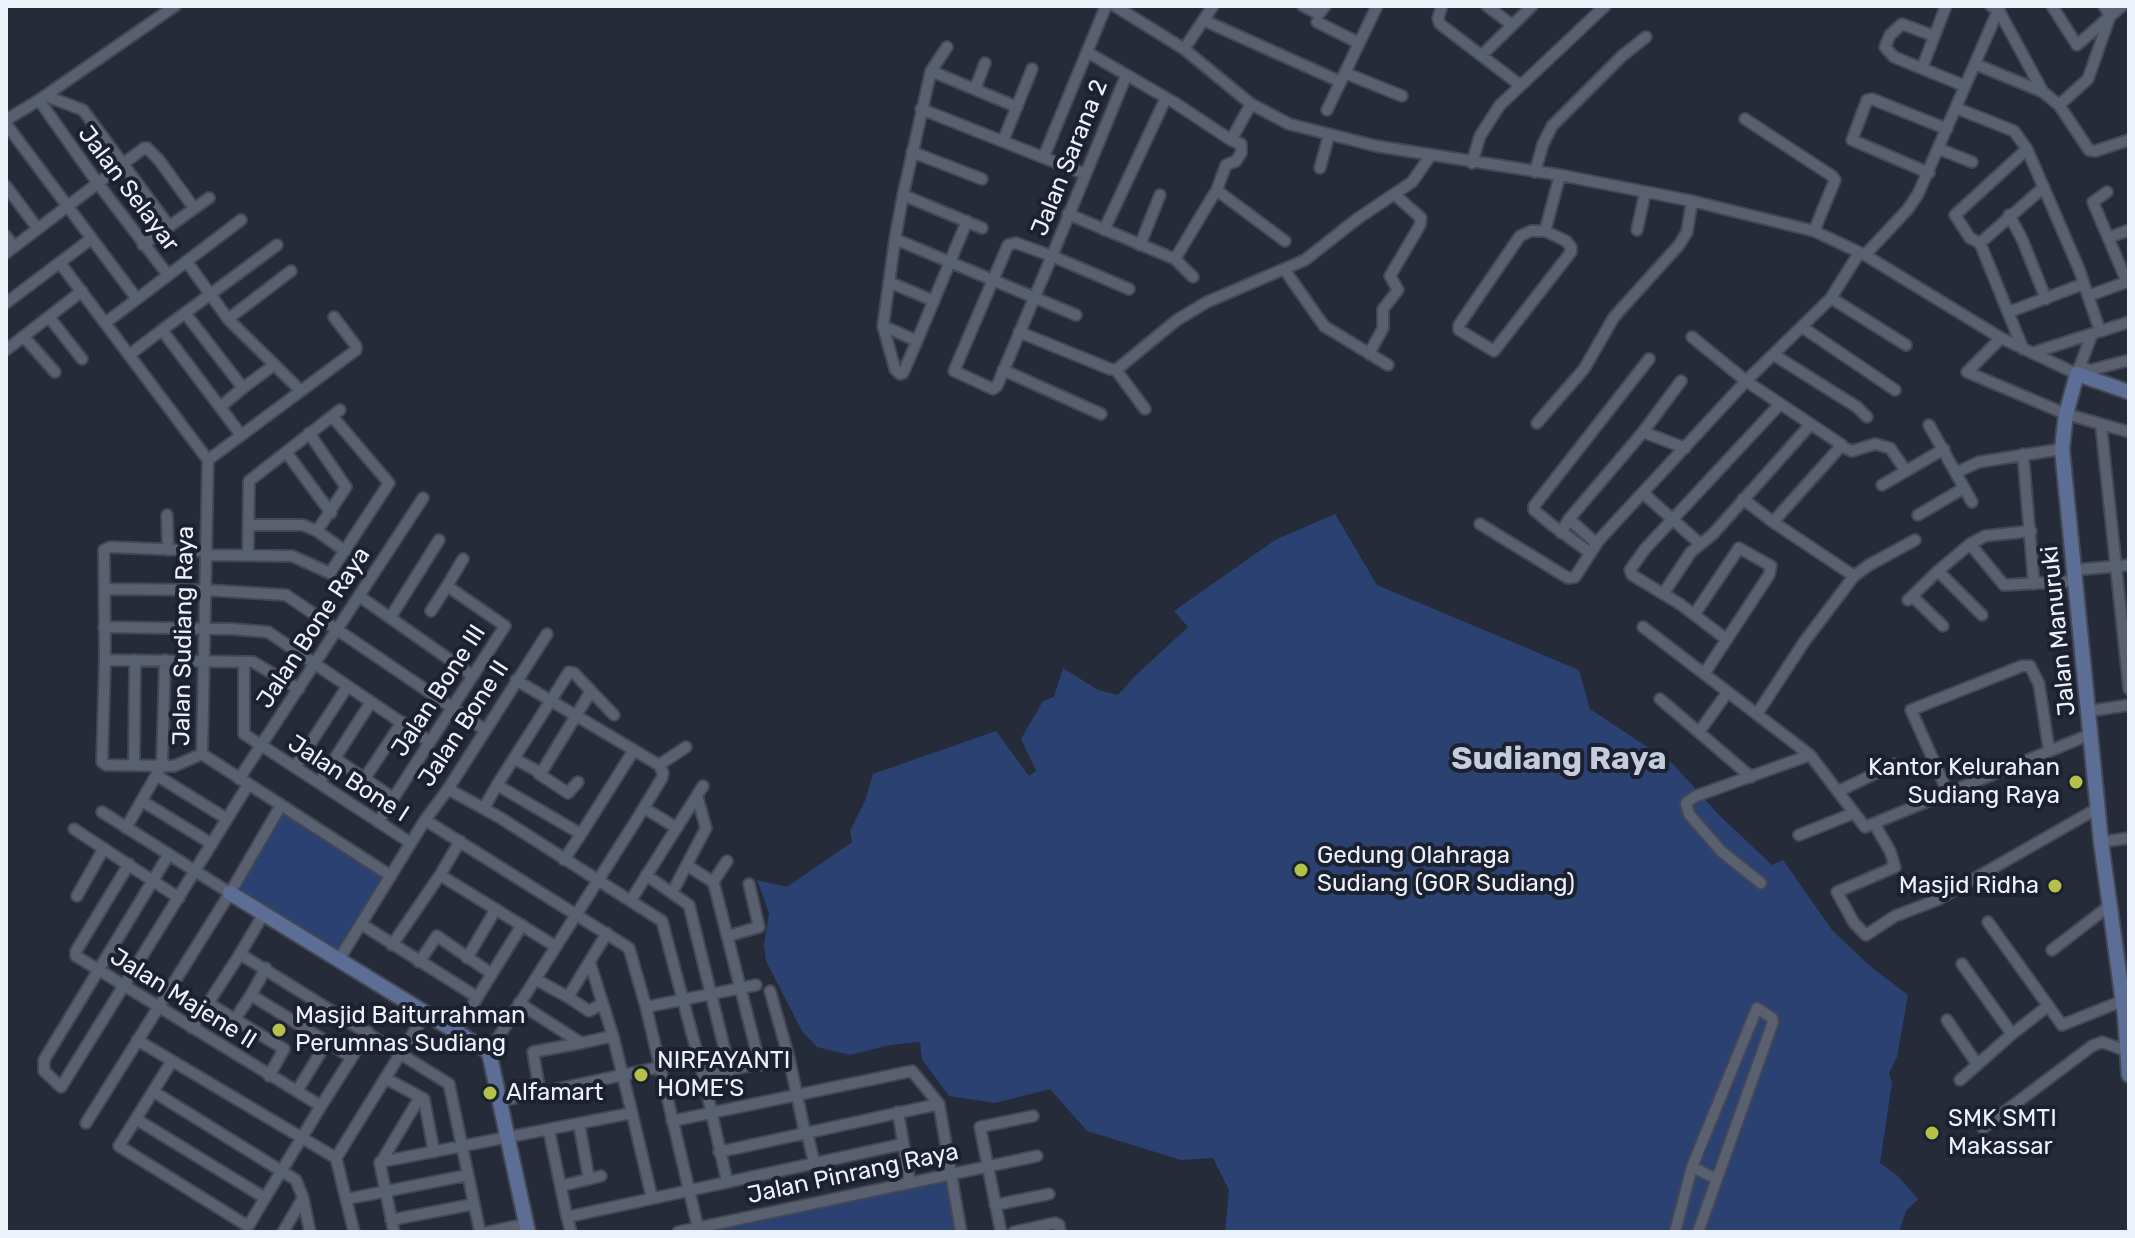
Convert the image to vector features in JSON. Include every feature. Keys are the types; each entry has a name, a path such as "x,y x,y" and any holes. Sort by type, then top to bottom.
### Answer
{"street":[{"path":"137,299 6,122 175,6"},
{"path":"1044,156 1106,6"},
{"path":"1115,6 1184,49 1251,104 1289,124 1329,135 1472,163 1560,175 1692,201 1814,231 1862,254 2001,338 2129,392"},
{"path":"1184,49 1213,6"},
{"path":"1303,6 1319,14 1325,6"},
{"path":"1327,110 1377,6"},
{"path":"1442,6 1438,18 1440,24 1520,85"},
{"path":"1487,6 1512,25"},
{"path":"1483,54 1532,6"},
{"path":"1472,163 1480,136 1490,119 1520,85 1605,6"},
{"path":"1922,68 1946,6"},
{"path":"2052,6 2077,45 2107,11 2122,6"},
{"path":"1480,524 1568,578 1575,577 1593,547 1746,381 1831,298 1862,254 1908,209 1929,173 1996,7"},
{"path":"1996,7 2043,92"},
{"path":"2060,107 2088,79 2107,11"},
{"path":"1203,20 1343,77 1402,96"},
{"path":"1317,22 1359,43"},
{"path":"1934,36 1902,24 1885,43 1886,50 1894,57 1965,86"},
{"path":"1535,172 1552,126 1622,56 1646,37"},
{"path":"947,47 931,71 895,239 883,326 895,369 900,374 967,221"},
{"path":"1087,52 1241,144 1242,150 1236,161 1224,168 1216,192 1175,259"},
{"path":"975,89 985,63"},
{"path":"1975,64 2043,92 2060,107 2089,150 2095,151 2129,140"},
{"path":"1003,141 1032,69"},
{"path":"931,71 1017,107"},
{"name":"Jalan Sarana 2","path":"1003,370 1126,76"},
{"path":"43,98 83,110 169,226"},
{"name":"Jalan Selayar","path":"43,98 57,126 168,275"},
{"path":"1104,230 1166,98"},
{"path":"1929,173 1852,140 1867,100 1872,99 1947,129"},
{"path":"1231,140 1251,104"},
{"path":"1956,108 2014,131 2027,149 2088,296 2096,333 2078,371"},
{"path":"921,109 1085,174"},
{"path":"1745,119 1832,176 1834,186 1814,231"},
{"path":"1320,168 1329,135"},
{"path":"6,236 10,250 99,185 140,150 147,148 194,208"},
{"path":"1939,149 1972,162"},
{"path":"2027,149 1956,212 1956,218 1970,238 1980,243 2027,351"},
{"path":"912,152 982,179"},
{"path":"1116,370 1177,320 1207,302 1305,260 1357,219 1412,182 1431,155"},
{"path":"1545,231 1560,175"},
{"path":"6,186 38,229"},
{"path":"1980,243 2044,187"},
{"path":"1216,192 1285,241"},
{"path":"2088,296 2128,282 2093,202 2107,192"},
{"path":"1637,230 1645,193"},
{"path":"1369,354 1383,328 1383,309 1398,290 1390,276 1420,225 1421,218 1394,194"},
{"path":"903,195 982,228"},
{"path":"1140,245 1160,195"},
{"path":"143,245 209,198"},
{"path":"1537,423 1584,369 1614,317 1679,245 1687,232 1692,201"},
{"path":"1068,214 1175,259 1193,277"},
{"path":"2009,215 2046,299"},
{"path":"105,323 241,220"},
{"path":"2108,238 2129,230"},
{"path":"1531,231 1545,231 1566,241 1571,252 1496,350 1459,330 1459,325 1520,236 1531,231"},
{"path":"6,303 91,239"},
{"path":"895,239 1076,315"},
{"path":"1101,414 1003,370 993,389 954,371 1005,249 1013,243 1129,289"},
{"path":"129,355 277,245"},
{"path":"187,262 228,319 301,391"},
{"path":"60,263 208,460 356,348 334,317"},
{"path":"1284,269 1324,326 1388,365"},
{"path":"228,319 291,271"},
{"path":"889,282 934,301"},
{"path":"2009,312 2083,284"},
{"path":"15,343 82,291"},
{"path":"1831,298 1906,345"},
{"path":"185,313 243,388"},
{"path":"49,317 82,359"},
{"path":"2027,351 2129,322"},
{"path":"883,326 917,341"},
{"path":"1802,327 1895,390"},
{"path":"162,330 241,435"},
{"path":"1019,332 1116,370 1145,409"},
{"path":"6,333 55,372"},
{"path":"1692,337 1746,381 1842,445 1773,522"},
{"path":"2001,338 1967,372 2066,414 2129,432"},
{"path":"1774,355 1857,407 1867,417"},
{"path":"1593,547 1561,533 1534,510 1534,506 1649,359"},
{"path":"2078,371 2129,360"},
{"path":"220,407 274,365"},
{"name":"Jalan Manuruki","path":"2078,371 2066,414 2062,449 2101,842 2122,1001 2127,1017 2129,1075"},
{"path":"1561,533 1681,381"},
{"path":"1726,639 1630,572 1645,549 1780,404"},
{"path":"227,819 159,770 134,765 106,765 102,762 104,550 292,556 326,573 331,571 389,483 336,413 249,481 248,554"},
{"path":"1663,594 1699,543 1707,539 1810,425"},
{"path":"1929,425 1972,502"},
{"path":"2101,425 2129,689"},
{"path":"1643,432 1685,448"},
{"path":"309,433 345,485 345,491 317,531"},
{"path":"1845,448 1852,451 1875,444 1890,448 1906,471"},
{"path":"1882,485 1944,449"},
{"path":"1957,472 1979,462 2062,449"},
{"path":"286,452 331,513"},
{"path":"2023,454 2034,584"},
{"name":"Jalan Sudiang Raya","path":"208,460 202,754 391,876"},
{"path":"1918,515 1964,488"},
{"path":"1643,493 1699,543"},
{"name":"Jalan Bone Raya","path":"98,970 44,1060 44,1071 61,1087 196,872 227,819 261,746 315,665 332,627 359,596 423,498"},
{"path":"1743,499 1854,576"},
{"path":"167,515 168,550"},
{"path":"1569,519 1593,547"},
{"path":"249,525 303,525 345,551"},
{"path":"1943,626 1910,598 1970,544 1985,536 2031,531"},
{"path":"390,618 439,540"},
{"path":"1757,714 1804,642 1854,576 1915,540"},
{"path":"1970,544 2004,585 2034,584 2129,565"},
{"path":"1694,615 1739,548 1769,565 1769,575 1704,674"},
{"path":"447,586 463,559"},
{"path":"1938,571 1982,615"},
{"name":"Jalan Bone III","path":"378,822 505,626 447,586 431,611"},
{"path":"105,589 286,595 485,730"},
{"path":"359,596 473,676"},
{"path":"104,627 268,632 430,742"},
{"path":"1643,627 1810,755 1865,827 2091,734"},
{"name":"Jalan Bone II","path":"338,961 425,820 547,634"},
{"path":"105,660 256,662 299,689"},
{"path":"134,765 135,660"},
{"path":"126,828 159,770 165,660"},
{"name":"Jalan Bone I","path":"244,662 243,733 378,822 414,840"},
{"path":"1948,793 1911,710 2022,666 2030,666 2039,684 2049,750"},
{"path":"484,808 569,672 574,673 614,715"},
{"path":"489,1052 662,778 659,765 516,680"},
{"path":"295,767 347,687"},
{"path":"539,774 591,691"},
{"path":"1699,732 1727,693"},
{"path":"1660,699 1751,777"},
{"path":"319,783 371,702"},
{"path":"2089,711 2129,705"},
{"path":"365,778 402,722"},
{"path":"659,765 686,747"},
{"path":"564,860 634,750"},
{"path":"159,770 202,754"},
{"path":"1761,883 1721,851 1685,806 1696,796 1810,755"},
{"path":"336,759 393,798"},
{"path":"515,759 568,793 578,782"},
{"path":"1839,791 1895,764"},
{"path":"497,785 581,834"},
{"path":"448,789 484,808 662,921 703,1075 727,1181"},
{"path":"631,900 700,791 706,828 673,891"},
{"path":"144,799 212,844"},
{"path":"86,1123 280,807"},
{"path":"644,808 677,828"},
{"path":"1875,825 1895,867 1837,892 1854,923 1866,935 1895,916 1937,900 2098,808"},
{"path":"102,812 263,915 489,1052 527,1228 488,1232"},
{"path":"1799,835 1854,813"},
{"path":"425,820 629,948 698,1228"},
{"path":"74,829 179,898"},
{"path":"2101,842 2129,838"},
{"path":"392,945 460,841"},
{"path":"77,896 104,848"},
{"path":"98,970 169,854"},
{"path":"713,882 727,861"},
{"name":"Jalan Majene II","path":"129,864 75,954 321,1106"},
{"path":"688,866 713,882 760,1065"},
{"path":"440,875 555,946"},
{"path":"646,875 689,905 730,1071"},
{"path":"728,936 759,927 749,884"},
{"path":"2052,950 2109,906"},
{"path":"467,958 496,909"},
{"path":"192,1028 263,915"},
{"path":"1988,922 2061,1024 2065,1026 2122,1001"},
{"path":"361,924 477,997"},
{"path":"456,1032 522,925"},
{"path":"568,997 607,933"},
{"path":"419,962 437,936 492,974"},
{"path":"240,954 449,1084 480,1232"},
{"path":"590,963 613,1036 652,1198"},
{"path":"1962,964 2012,1034"},
{"path":"235,1019 266,968"},
{"path":"535,979 589,1011 602,1004"},
{"path":"646,1007 756,985"},
{"path":"770,991 814,1162"},
{"path":"251,995 351,1057"},
{"path":"208,1003 284,1049 269,1076"},
{"path":"519,1003 581,1043"},
{"path":"1960,1080 2048,1006"},
{"path":"1675,1232 1692,1167 1757,1008 1773,1022 1698,1232"},
{"path":"336,1158 425,1014"},
{"path":"1947,1020 1977,1064"},
{"path":"172,1061 120,1147 249,1225 368,1032"},
{"path":"540,1093 533,1051 613,1036"},
{"path":"137,1040 336,1158 352,1232"},
{"path":"297,1091 327,1042"},
{"path":"1983,1128 2092,1046 2102,1042 2127,1051"},
{"path":"703,1075 789,1058"},
{"path":"501,1101 660,1067"},
{"path":"672,1121 912,1071 939,1104 961,1232"},
{"path":"385,1078 424,1099 434,1152"},
{"path":"154,1092 296,1180 310,1232"},
{"path":"394,1232 380,1162 420,1097"},
{"path":"719,1152 939,1104"},
{"path":"898,1112 910,1183"},
{"path":"380,1162 632,1113"},
{"path":"1001,1232 980,1127 1033,1116"},
{"path":"136,1119 265,1198"},
{"path":"579,1124 589,1179"},
{"path":"549,1131 571,1232"},
{"path":"567,1217 903,1144"},
{"name":"Jalan Pinrang Raya","path":"678,1232 1037,1156"},
{"path":"1692,1167 1717,1179"},
{"path":"347,1199 468,1175"},
{"path":"561,1186 601,1176"},
{"path":"995,1205 1049,1194"},
{"path":"283,1232 303,1198"},
{"path":"391,1220 474,1204"},
{"path":"1014,1232 1056,1223 1060,1232"}],"shaded area":[{"name":"Gedung Olahraga Sudiang (GOR Sudiang)","path":"1335,514 1377,585 1579,670 1590,709 1673,764 1719,815 1772,865 1783,860 1832,930 1870,966 1908,995 1897,1057 1889,1073 1892,1082 1880,1163 1898,1176 1918,1199 1906,1211 1899,1232 1225,1232 1229,1190 1213,1158 1181,1160 1087,1131 1050,1089 995,1103 949,1096 922,1059 920,1042 890,1045 850,1055 817,1047 802,1031 766,961 764,945 769,913 757,880 787,887 852,842 850,831 865,801 873,774 996,731 1029,776 1036,771 1021,739 1043,701 1054,697 1063,668 1098,690 1118,695 1188,627 1174,611 1275,540"},
{"path":"280,807 391,876 338,961 230,893"},
{"path":"950,1173 961,1232 678,1232"}],"place":[{"name":"Kantor Kelurahan Sudiang Raya","path":"2076,782"},
{"name":"Gedung Olahraga Sudiang (GOR Sudiang)","path":"1301,870"},
{"name":"Masjid Ridha","path":"2055,886"},
{"name":"Masjid Baiturrahman Perumnas Sudiang","path":"279,1030"},
{"name":"NIRFAYANTI HOME'S","path":"641,1075"},
{"name":"Alfamart","path":"490,1093"},
{"name":"SMK SMTI Makassar","path":"1932,1133"}],"district":[{"name":"Sudiang Raya","path":"1559,760"}]}
